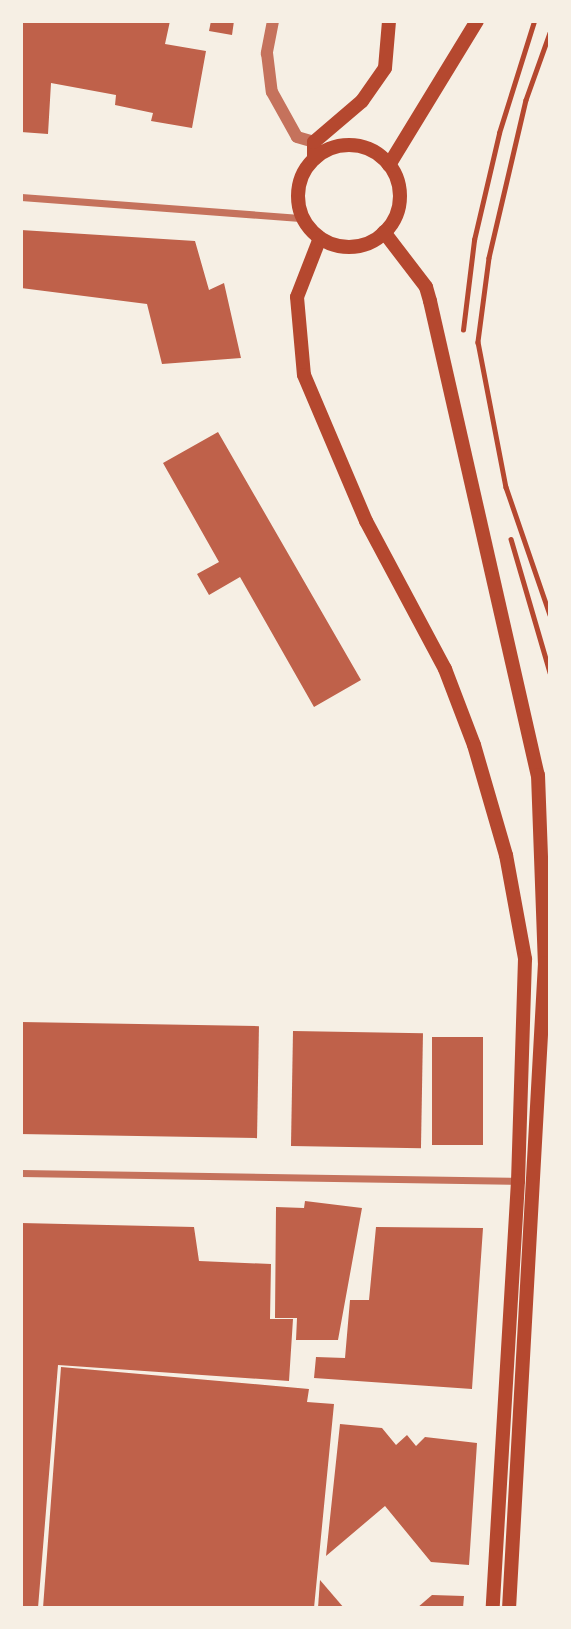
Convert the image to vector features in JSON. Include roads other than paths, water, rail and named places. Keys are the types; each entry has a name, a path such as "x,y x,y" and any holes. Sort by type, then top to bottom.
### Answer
{"main road":[{"path":"314,159 314,142 362,101 388,62 389,21"},
{"path":"388,164 477,21"},
{"path":"359,146 388,164 400,190 399,207 384,232 366,244 348,247 320,238 303,218 298,187 314,159 330,148 359,146"},
{"path":"384,232 428,294 538,775 545,963 509,1608"},
{"path":"320,238 297,297 295,316 304,375 321,424 366,521 445,670 474,745 506,855 525,959 518,1181 494,1608"}],"street":[{"path":"273,21 267,53 272,92 297,137 314,142"},
{"path":"21,197 303,218"},
{"path":"21,1173 518,1181"}]}
